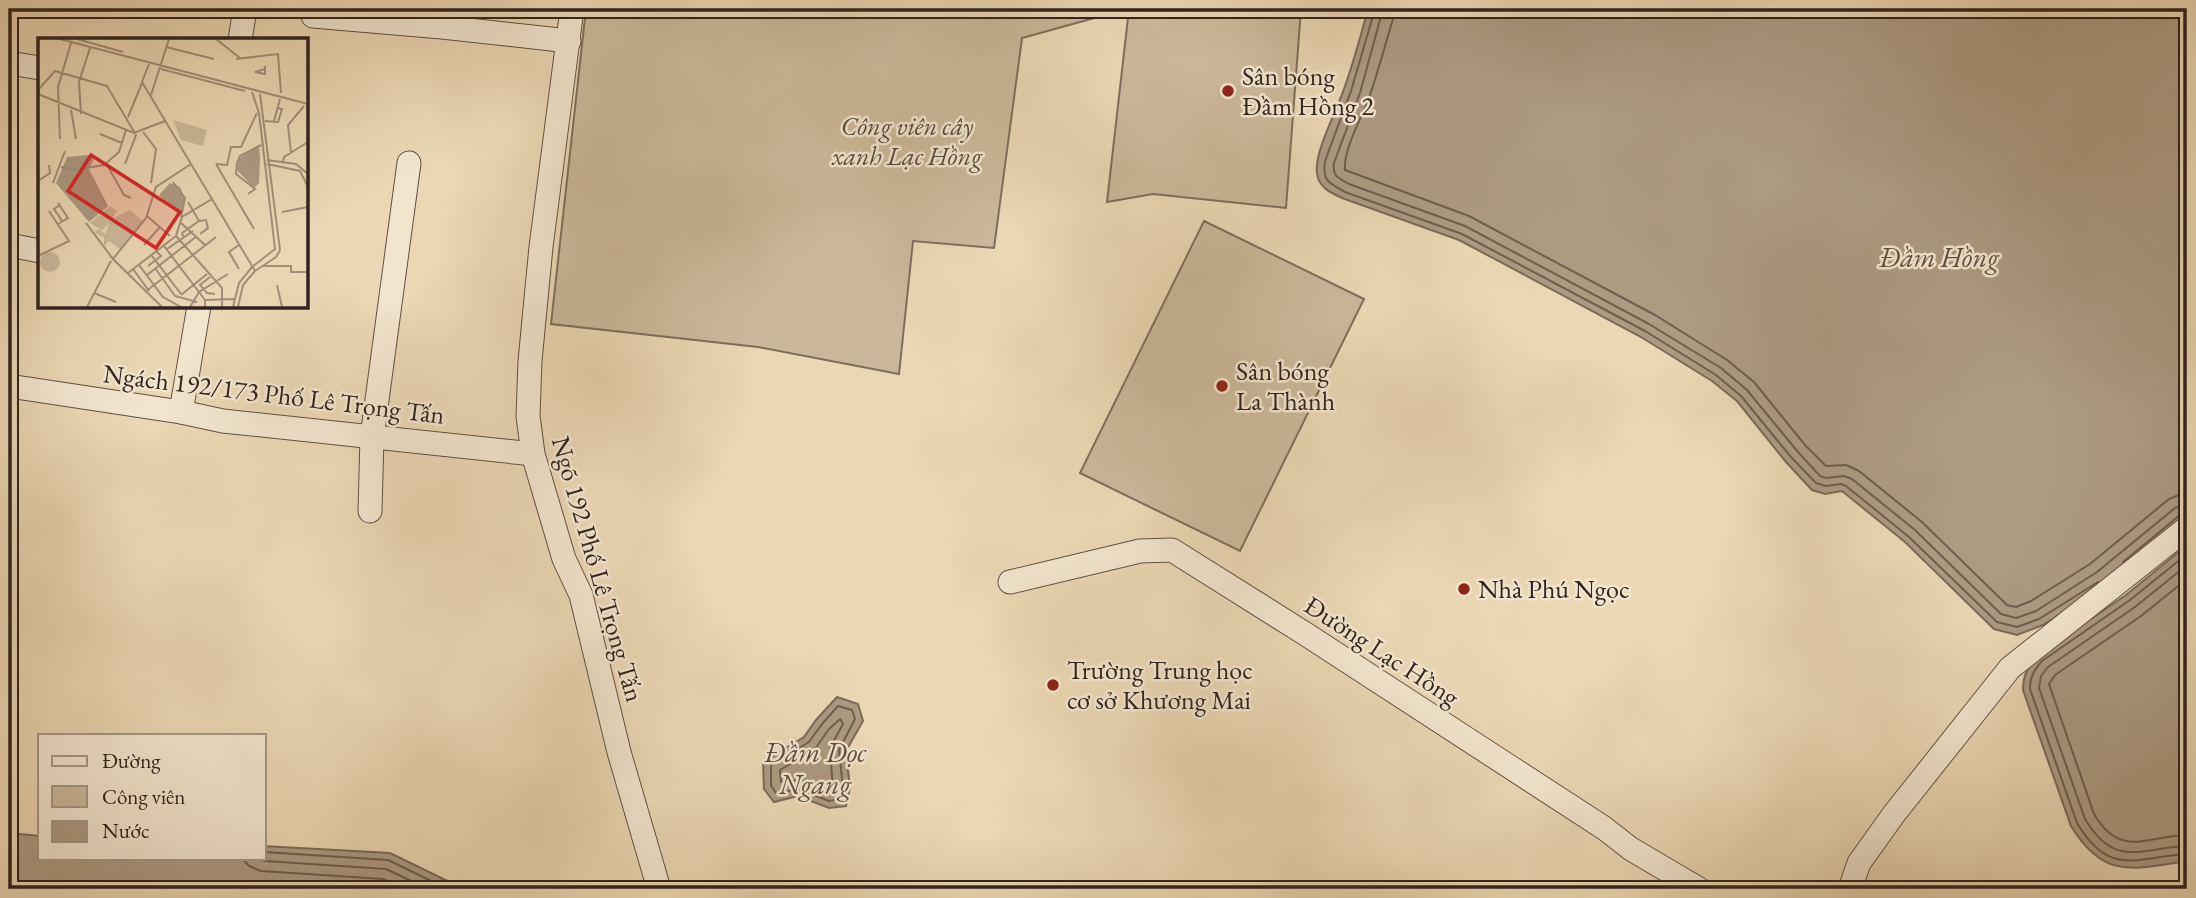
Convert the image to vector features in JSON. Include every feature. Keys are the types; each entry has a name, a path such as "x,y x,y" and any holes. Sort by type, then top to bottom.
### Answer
{"street":[{"path":"240,38 245,9"},
{"name":"Ngõ 192 Phố Lê Trọng Tấn","path":"572,9 541,247 530,361 528,416 533,454 564,559 581,595 619,752 659,889"},
{"path":"313,16 569,41"},
{"path":"9,63 38,68"},
{"path":"370,511 372,437 409,163"},
{"path":"9,245 38,251"},
{"path":"181,412 199,308"},
{"name":"Ngách 192/173 Phố Lê Trọng Tấn","path":"9,386 181,412 223,421 533,454"},
{"path":"1850,889 1859,863 1894,814 2010,668 2187,528"},
{"name":"Đường Lạc Hồng","path":"1010,582 1140,551 1172,550 1604,828 1632,849 1699,889"}],"green space":[{"name":"Công viên cây xanh Lạc Hồng","path":"586,9 1127,9 1022,38 994,248 913,241 899,374 758,347 551,324"},
{"name":"Sân bóng Đầm Hồng 2","path":"1129,9 1301,9 1286,208 1153,194 1107,202"},
{"name":"Sân bóng La Thành","path":"1204,221 1364,299 1240,551 1080,473"}],"water":[{"name":"Đầm Hồng","path":"1368,9 2187,9 2187,518 2106,585 2043,625 2017,635 1994,629 1905,542 1842,491 1825,494 1812,490 1737,401 1712,381 1641,337 1459,240 1342,198 1322,186 1317,173 1319,153 1342,95"},
{"path":"2187,545 2187,861 2135,868 2121,867 2095,855 2071,826 2023,690 2024,680 2037,656 2126,595"},
{"name":"Đầm Dọc Ngang","path":"837,697 858,704 863,721 846,751 850,788 846,806 829,808 798,796 774,802 764,789 763,762 804,737"},
{"path":"9,833 38,836 38,860 266,860 266,846 390,853 464,889 9,889"}],"place":[{"name":"Sân bóng Đầm Hồng 2","path":"1228,91"},
{"name":"Sân bóng La Thành","path":"1222,386"},
{"name":"Nhà Phú Ngọc","path":"1464,589"},
{"name":"Trường Trung học cơ sở Khương Mai","path":"1053,685"}]}
